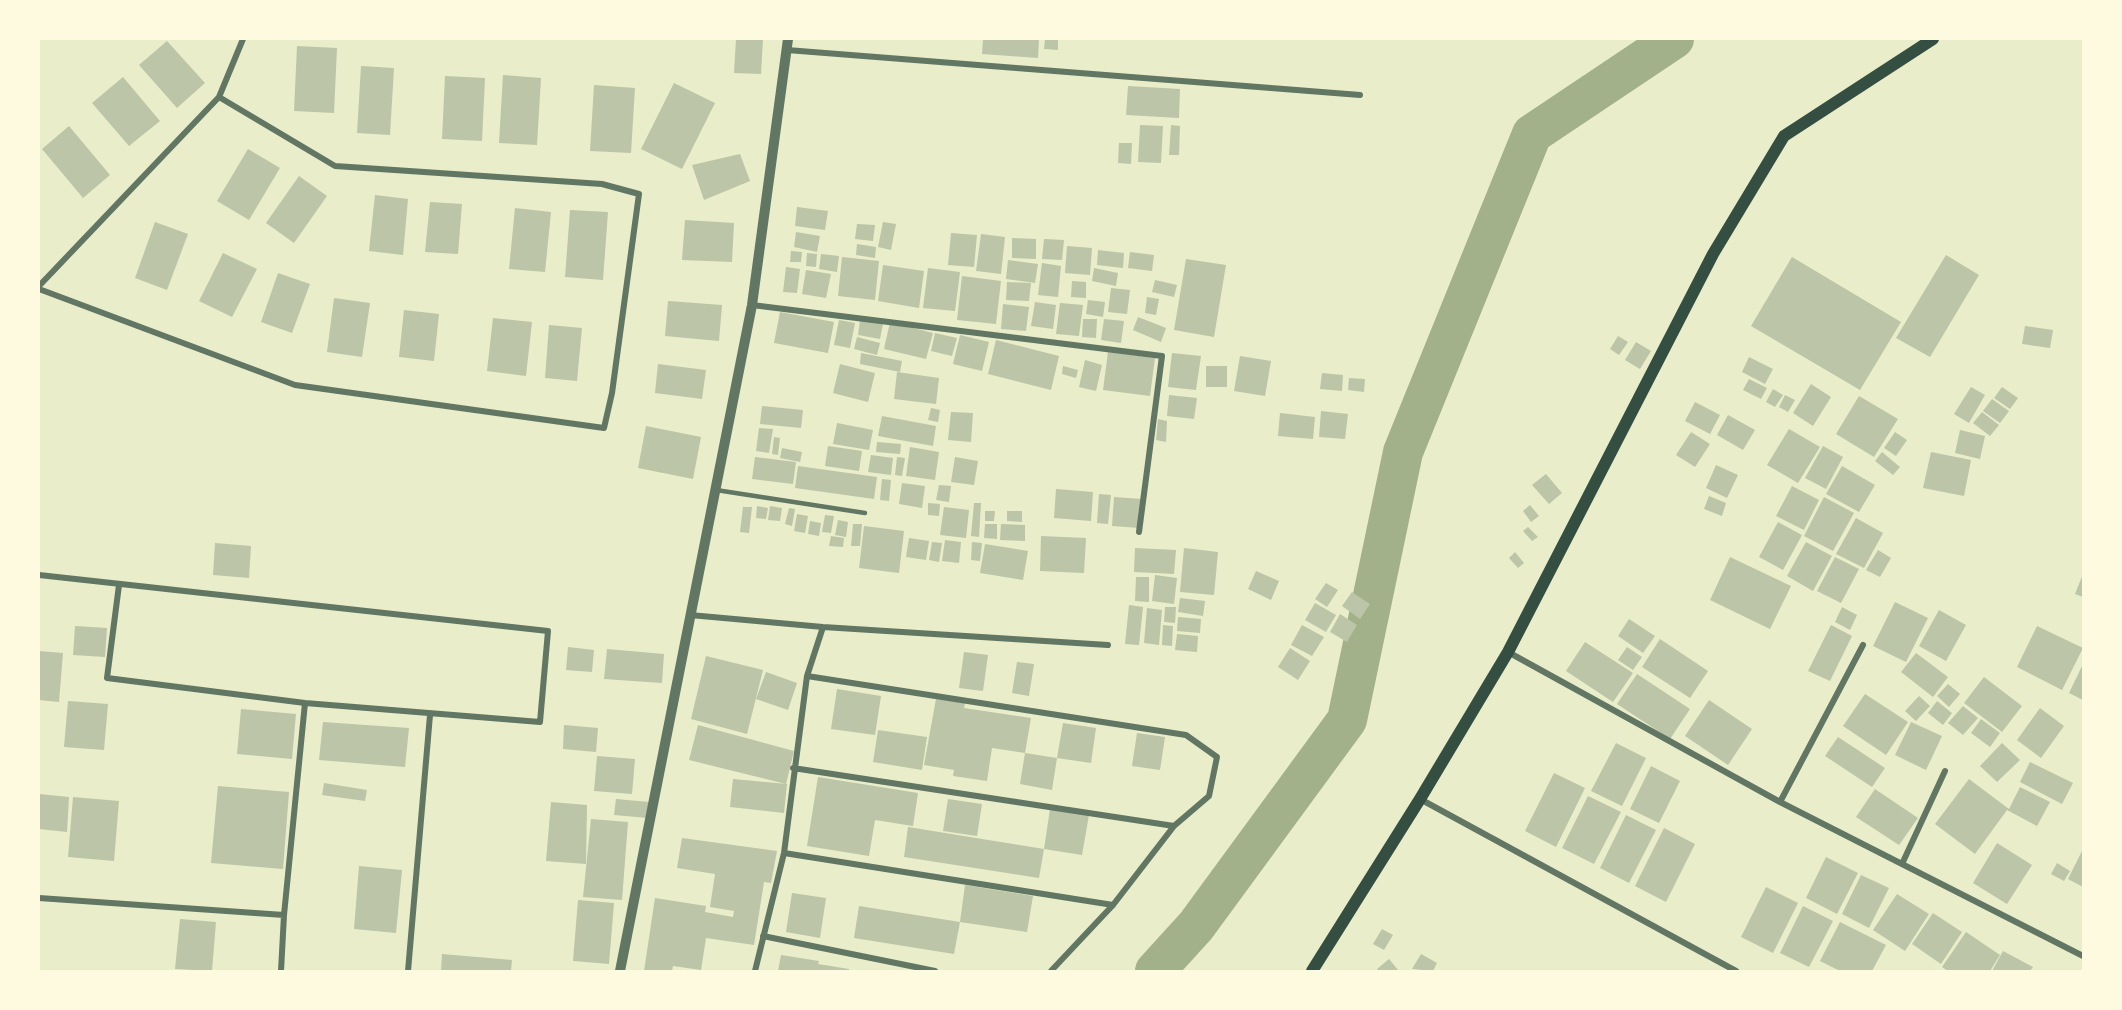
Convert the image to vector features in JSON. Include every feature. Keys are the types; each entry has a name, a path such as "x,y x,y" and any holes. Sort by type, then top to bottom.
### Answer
{"main road":[{"path":"1312,971 1420,799 1508,652 1713,254 1784,136 1933,39"}],"street":[{"path":"219,97 335,166 602,184 639,194 612,393 604,428 295,385 39,288 219,97 243,39"},
{"path":"620,971 752,305 787,45 1360,94"},
{"path":"752,305 1162,356 1139,532"},
{"path":"39,575 548,631 540,722 430,715 305,703 107,678 119,585"},
{"path":"689,615 823,627 1108,645"},
{"path":"755,971 784,853 793,768 807,676 823,627"},
{"path":"1780,802 1863,645"},
{"path":"1508,652 1780,802 2083,956"},
{"path":"807,676 1186,735 1218,757 1209,796 1174,826 1113,905 1051,971"},
{"path":"281,971 284,915 305,703"},
{"path":"408,971 430,715"},
{"path":"793,768 1174,826"},
{"path":"1902,864 1945,771"},
{"path":"1420,799 1736,971"},
{"path":"784,853 1113,905"},
{"path":"39,898 284,915"},
{"path":"763,936 935,971"}],"lane":[{"path":"716,490 865,513"}],"building":[{"path":"736,39 763,39 761,74 734,73"},
{"path":"983,39 1039,39 1038,58 982,54"},
{"path":"1045,39 1058,39 1058,50 1044,49"},
{"path":"167,41 205,83 177,108 139,65"},
{"path":"297,46 337,48 334,113 294,111"},
{"path":"361,66 394,68 390,135 357,133"},
{"path":"503,75 541,78 537,145 499,143"},
{"path":"445,76 485,78 482,141 442,139"},
{"path":"123,77 160,121 129,146 92,103"},
{"path":"674,83 715,103 682,169 641,149"},
{"path":"594,85 635,88 631,153 590,151"},
{"path":"1128,86 1180,89 1179,118 1126,115"},
{"path":"1140,125 1163,126 1161,163 1138,162"},
{"path":"1171,125 1180,126 1179,155 1169,155"},
{"path":"69,126 110,175 83,198 42,149"},
{"path":"1119,143 1132,143 1131,164 1118,163"},
{"path":"248,149 280,168 249,220 217,201"},
{"path":"740,154 750,181 704,200 692,165"},
{"path":"299,176 327,196 294,243 266,223"},
{"path":"375,195 408,199 403,255 369,251"},
{"path":"430,202 462,204 458,254 425,252"},
{"path":"797,207 828,211 825,230 795,226"},
{"path":"515,208 551,212 545,272 509,269"},
{"path":"570,210 608,212 603,280 565,277"},
{"path":"685,220 734,223 732,262 682,260"},
{"path":"155,222 188,234 167,290 135,278"},
{"path":"883,222 896,224 891,250 878,247"},
{"path":"857,224 875,225 873,241 855,239"},
{"path":"796,232 820,236 817,252 794,247"},
{"path":"951,233 977,235 974,267 948,265"},
{"path":"981,234 1005,237 1001,274 976,271"},
{"path":"1012,238 1036,239 1036,259 1012,258"},
{"path":"1044,239 1064,240 1062,260 1042,259"},
{"path":"857,244 876,247 875,258 856,255"},
{"path":"1067,246 1092,248 1090,275 1065,273"},
{"path":"1098,250 1124,253 1123,268 1097,265"},
{"path":"791,251 802,252 801,262 790,262"},
{"path":"1130,252 1154,255 1152,271 1128,268"},
{"path":"223,253 257,269 232,317 199,301"},
{"path":"807,253 817,254 816,267 806,266"},
{"path":"821,254 839,256 837,272 819,269"},
{"path":"1946,255 1979,275 1930,357 1896,338"},
{"path":"842,257 879,261 875,300 838,296"},
{"path":"1792,257 1901,322 1860,390 1751,326"},
{"path":"1186,259 1226,265 1214,337 1174,330"},
{"path":"1008,260 1038,264 1035,283 1006,279"},
{"path":"1042,263 1061,266 1058,297 1038,295"},
{"path":"883,265 924,271 919,308 878,301"},
{"path":"786,267 800,269 797,293 783,292"},
{"path":"928,268 960,272 955,311 923,308"},
{"path":"1094,268 1118,273 1116,286 1092,281"},
{"path":"806,270 831,274 826,298 802,294"},
{"path":"278,273 310,284 292,333 261,322"},
{"path":"962,276 1001,281 996,324 957,320"},
{"path":"1155,280 1177,285 1174,297 1152,292"},
{"path":"1072,281 1086,282 1086,298 1071,297"},
{"path":"1007,282 1031,283 1029,301 1006,300"},
{"path":"1111,288 1130,290 1127,314 1108,312"},
{"path":"1147,297 1159,299 1156,315 1145,313"},
{"path":"334,298 370,303 362,357 327,352"},
{"path":"1088,300 1105,302 1103,317 1086,314"},
{"path":"668,301 722,305 719,341 665,336"},
{"path":"1035,302 1056,305 1053,329 1031,326"},
{"path":"1060,303 1083,305 1079,336 1056,334"},
{"path":"1003,304 1029,307 1026,331 1001,329"},
{"path":"404,310 439,314 434,361 399,357"},
{"path":"780,312 834,322 828,353 774,343"},
{"path":"1138,317 1166,328 1161,342 1133,330"},
{"path":"493,318 532,322 526,376 487,371"},
{"path":"1083,319 1097,319 1096,338 1082,337"},
{"path":"1104,319 1124,321 1121,343 1101,340"},
{"path":"839,320 855,323 850,348 834,345"},
{"path":"860,320 883,324 880,339 858,335"},
{"path":"890,322 933,333 926,359 884,349"},
{"path":"549,325 582,328 577,381 545,378"},
{"path":"2025,326 2053,330 2050,348 2022,344"},
{"path":"935,333 957,338 952,356 931,351"},
{"path":"960,335 989,342 982,371 953,364"},
{"path":"1618,336 1628,342 1619,355 1610,349"},
{"path":"857,337 880,343 877,355 854,349"},
{"path":"996,340 1059,356 1051,390 988,374"},
{"path":"1636,342 1651,351 1640,369 1625,360"},
{"path":"1108,352 1155,358 1150,396 1103,390"},
{"path":"861,353 902,361 900,372 860,364"},
{"path":"1172,353 1201,356 1196,390 1168,387"},
{"path":"1240,356 1271,361 1265,396 1234,391"},
{"path":"1749,357 1773,369 1765,384 1742,372"},
{"path":"1085,360 1102,365 1096,391 1079,387"},
{"path":"658,364 706,370 702,399 655,393"},
{"path":"840,364 875,373 868,402 833,393"},
{"path":"1063,366 1078,370 1076,378 1062,374"},
{"path":"1206,366 1227,366 1227,387 1206,387"},
{"path":"897,372 939,378 936,404 894,399"},
{"path":"1322,373 1343,375 1342,391 1320,389"},
{"path":"1349,378 1365,379 1364,392 1348,390"},
{"path":"1749,379 1767,388 1761,399 1743,390"},
{"path":"1811,384 1831,397 1813,426 1793,413"},
{"path":"1971,387 1985,395 1969,423 1954,414"},
{"path":"2002,387 2018,398 2010,409 1994,398"},
{"path":"1773,389 1783,395 1775,407 1766,402"},
{"path":"1169,395 1197,398 1194,419 1167,416"},
{"path":"1785,395 1795,400 1788,412 1779,407"},
{"path":"1859,396 1898,419 1874,457 1836,434"},
{"path":"1992,399 2009,411 2000,423 1983,411"},
{"path":"1695,402 1720,415 1710,434 1685,421"},
{"path":"762,406 803,410 801,428 760,424"},
{"path":"931,408 940,410 938,422 928,420"},
{"path":"1321,411 1348,414 1345,439 1319,437"},
{"path":"951,412 973,413 971,442 948,440"},
{"path":"1982,412 1999,425 1990,436 1973,423"},
{"path":"1280,413 1315,417 1313,439 1278,436"},
{"path":"1728,415 1755,430 1743,450 1717,435"},
{"path":"882,416 936,426 933,446 878,436"},
{"path":"1158,419 1167,421 1166,442 1156,440"},
{"path":"837,423 873,430 869,450 833,444"},
{"path":"646,426 701,437 693,479 638,468"},
{"path":"759,428 773,429 769,453 756,451"},
{"path":"1789,429 1820,447 1798,483 1767,465"},
{"path":"1960,430 1985,436 1980,459 1955,453"},
{"path":"1691,432 1710,444 1695,467 1676,455"},
{"path":"1895,432 1907,440 1896,456 1884,448"},
{"path":"774,437 780,438 778,455 772,454"},
{"path":"877,442 901,444 900,454 876,452"},
{"path":"828,446 862,451 859,471 825,466"},
{"path":"1823,446 1843,457 1826,489 1805,478"},
{"path":"910,447 939,452 935,480 906,476"},
{"path":"782,448 802,452 800,462 780,458"},
{"path":"1882,452 1900,467 1893,475 1875,461"},
{"path":"1931,452 1971,460 1964,496 1923,488"},
{"path":"871,455 893,458 891,475 868,472"},
{"path":"755,457 796,462 793,484 752,479"},
{"path":"897,457 905,458 902,476 895,475"},
{"path":"955,457 978,461 974,485 951,482"},
{"path":"1716,465 1738,475 1727,498 1706,488"},
{"path":"798,466 877,477 874,499 795,488"},
{"path":"1842,466 1875,485 1859,512 1826,494"},
{"path":"1546,474 1562,493 1549,504 1532,485"},
{"path":"882,479 891,480 889,501 880,500"},
{"path":"902,483 925,486 922,508 899,504"},
{"path":"939,485 951,486 949,502 936,500"},
{"path":"1792,486 1819,500 1804,530 1776,516"},
{"path":"1056,489 1093,492 1091,521 1054,518"},
{"path":"1099,494 1111,495 1108,524 1097,523"},
{"path":"1709,496 1726,503 1722,516 1704,509"},
{"path":"1114,497 1142,499 1140,528 1112,526"},
{"path":"1824,497 1854,513 1833,551 1804,536"},
{"path":"928,503 940,504 939,516 928,515"},
{"path":"974,503 981,503 979,537 971,536"},
{"path":"1530,505 1539,516 1531,522 1523,511"},
{"path":"757,506 768,508 766,519 756,518"},
{"path":"770,506 782,508 780,521 768,520"},
{"path":"743,507 752,507 749,533 740,532"},
{"path":"944,507 969,510 966,538 940,535"},
{"path":"789,508 795,509 792,526 785,524"},
{"path":"985,511 995,511 994,521 985,521"},
{"path":"1007,511 1022,511 1022,522 1007,521"},
{"path":"797,514 808,516 805,533 794,531"},
{"path":"825,515 834,516 831,533 822,532"},
{"path":"1856,518 1883,533 1864,568 1836,554"},
{"path":"838,520 848,522 846,537 835,535"},
{"path":"810,521 821,523 819,536 808,534"},
{"path":"1778,522 1802,535 1783,570 1759,557"},
{"path":"853,524 862,524 860,546 851,546"},
{"path":"985,524 997,524 997,539 984,538"},
{"path":"1001,524 1025,525 1025,541 1000,540"},
{"path":"864,526 904,531 899,573 859,568"},
{"path":"1528,527 1538,537 1532,541 1523,531"},
{"path":"831,536 844,538 843,547 829,546"},
{"path":"1041,536 1086,538 1084,573 1040,571"},
{"path":"909,538 929,541 926,560 906,557"},
{"path":"945,540 961,542 959,563 942,561"},
{"path":"932,542 942,543 939,562 929,560"},
{"path":"972,542 982,543 980,561 971,560"},
{"path":"1806,542 1832,556 1813,591 1787,576"},
{"path":"215,543 251,546 249,578 213,575"},
{"path":"985,544 1028,551 1023,580 980,573"},
{"path":"1135,548 1176,550 1174,574 1134,572"},
{"path":"1184,548 1218,552 1214,595 1180,592"},
{"path":"1878,550 1891,558 1880,577 1866,570"},
{"path":"1515,552 1524,563 1518,568 1509,558"},
{"path":"1730,557 1791,586 1770,629 1710,600"},
{"path":"1835,557 1859,569 1841,603 1817,591"},
{"path":"1256,571 1279,581 1271,600 1248,589"},
{"path":"2083,574 2083,597 2075,594"},
{"path":"1155,575 1177,578 1174,604 1152,601"},
{"path":"1136,577 1149,577 1149,602 1135,601"},
{"path":"1326,583 1338,590 1327,607 1315,599"},
{"path":"1352,592 1370,604 1360,619 1342,606"},
{"path":"1180,598 1205,601 1203,616 1178,612"},
{"path":"1895,602 1928,618 1906,662 1873,646"},
{"path":"1315,603 1336,615 1326,632 1305,620"},
{"path":"1129,605 1143,607 1139,645 1125,644"},
{"path":"1165,607 1176,607 1175,623 1164,622"},
{"path":"1842,607 1857,615 1850,630 1835,622"},
{"path":"1147,608 1162,610 1159,645 1144,643"},
{"path":"1939,610 1966,625 1946,661 1919,646"},
{"path":"1340,614 1357,625 1347,642 1330,632"},
{"path":"1178,617 1201,619 1200,633 1177,631"},
{"path":"1629,619 1655,636 1643,653 1618,636"},
{"path":"1163,625 1173,626 1172,646 1162,645"},
{"path":"1302,625 1324,637 1312,656 1291,645"},
{"path":"1831,625 1852,636 1830,681 1808,671"},
{"path":"75,626 107,628 105,657 73,655"},
{"path":"2037,626 2083,648 2062,690 2017,667"},
{"path":"1177,634 1198,636 1197,652 1175,650"},
{"path":"1660,639 1708,671 1690,698 1642,667"},
{"path":"1585,642 1633,673 1613,702 1566,671"},
{"path":"568,647 594,650 592,672 566,670"},
{"path":"1627,647 1642,657 1633,670 1618,660"},
{"path":"1290,648 1310,661 1298,680 1278,667"},
{"path":"607,649 664,654 662,683 604,679"},
{"path":"39,651 63,653 59,702 39,700"},
{"path":"964,652 988,655 983,691 959,688"},
{"path":"1916,653 1948,677 1933,697 1901,672"},
{"path":"706,656 763,670 747,734 691,719"},
{"path":"1017,662 1034,664 1029,696 1012,693"},
{"path":"2083,664 2083,700 2069,693"},
{"path":"766,672 797,683 788,710 756,699"},
{"path":"1637,674 1690,709 1670,739 1617,704"},
{"path":"1984,677 2022,706 2002,732 1964,703"},
{"path":"1948,684 1960,694 1949,707 1937,696"},
{"path":"837,689 881,696 875,735 831,729"},
{"path":"1865,694 1908,722 1886,755 1843,726"},
{"path":"1919,696 1930,706 1916,721 1905,711"},
{"path":"936,699 965,703 964,708 1031,718 1025,753 992,748 987,781 953,776 954,770 924,765"},
{"path":"1709,700 1752,729 1728,765 1685,736"},
{"path":"68,701 108,704 104,750 64,747"},
{"path":"1937,701 1952,713 1943,725 1928,713"},
{"path":"1963,706 1978,718 1963,735 1948,723"},
{"path":"2040,708 2064,726 2041,758 2017,740"},
{"path":"241,709 296,714 292,759 237,754"},
{"path":"1981,719 2000,733 1990,747 1971,733"},
{"path":"323,722 409,728 405,767 319,760"},
{"path":"1911,722 1942,736 1926,770 1895,755"},
{"path":"1063,723 1096,728 1091,763 1057,758"},
{"path":"564,725 598,728 596,752 563,749"},
{"path":"698,725 794,751 786,784 689,760"},
{"path":"878,730 927,737 922,770 873,762"},
{"path":"1137,733 1165,737 1160,770 1132,766"},
{"path":"1838,737 1885,768 1872,787 1825,756"},
{"path":"1616,743 1646,758 1622,806 1591,791"},
{"path":"2002,743 2020,760 1997,782 1980,766"},
{"path":"1025,753 1057,758 1052,790 1020,784"},
{"path":"597,756 635,759 632,794 594,791"},
{"path":"2030,762 2073,783 2062,804 2020,782"},
{"path":"1651,766 1680,781 1659,823 1630,809"},
{"path":"1554,773 1585,788 1556,847 1525,831"},
{"path":"818,777 918,793 913,826 875,820 869,856 807,846"},
{"path":"733,779 787,784 784,813 730,807"},
{"path":"1969,779 2009,809 2020,787 2050,802 2037,826 2007,810 1975,854 1935,824"},
{"path":"324,783 367,790 365,801 322,795"},
{"path":"218,786 289,792 283,869 211,863"},
{"path":"1875,789 1918,818 1899,845 1856,817"},
{"path":"39,794 69,797 67,832 39,829"},
{"path":"1588,796 1621,812 1594,864 1562,848"},
{"path":"73,797 119,801 114,861 68,857"},
{"path":"616,799 649,802 648,818 614,815"},
{"path":"948,799 982,804 977,836 943,831"},
{"path":"551,802 587,805 586,864 546,861"},
{"path":"1050,809 1089,815 1082,855 1044,849"},
{"path":"1626,815 1656,830 1629,883 1600,868"},
{"path":"591,819 628,822 622,900 583,897"},
{"path":"908,827 1044,849 1039,878 904,857"},
{"path":"1664,828 1695,844 1666,902 1635,886"},
{"path":"682,838 777,851 771,883 764,882 754,945 706,938 701,970 673,966 672,971 644,971 655,898 706,906 705,912 733,917 734,911 710,907 715,874 677,868"},
{"path":"1997,843 2032,865 2007,904 1973,883"},
{"path":"2083,849 2083,887 2068,879"},
{"path":"1826,857 1858,873 1837,914 1806,898"},
{"path":"2057,863 2070,871 2064,881 2051,874"},
{"path":"359,866 402,870 396,933 354,929"},
{"path":"1861,875 1889,888 1869,928 1842,914"},
{"path":"965,885 1033,896 1027,932 960,922"},
{"path":"1766,887 1798,903 1773,953 1741,937"},
{"path":"792,893 826,898 820,938 786,932"},
{"path":"1897,894 1929,914 1905,951 1873,930"},
{"path":"578,900 614,903 609,964 573,961"},
{"path":"859,906 960,922 954,954 854,938"},
{"path":"1803,906 1833,921 1809,967 1780,953"},
{"path":"1933,913 1962,932 1941,964 1912,944"},
{"path":"180,919 216,922 212,971 175,969"},
{"path":"1840,922 1886,945 1872,971 1840,971 1820,961"},
{"path":"1382,929 1393,935 1384,950 1373,944"},
{"path":"1966,932 2000,955 1990,971 1948,971 1942,967"},
{"path":"2003,951 2033,967 2030,971 1992,971"},
{"path":"442,954 512,960 511,971 441,971"},
{"path":"1421,954 1437,963 1433,971 1412,969"},
{"path":"781,955 819,961 818,964 849,969 849,971 778,971"},
{"path":"1389,959 1398,970 1379,971 1377,969"}],"waterway":[{"path":"1155,971 1196,926 1347,720 1403,452 1532,134 1674,39"}]}
